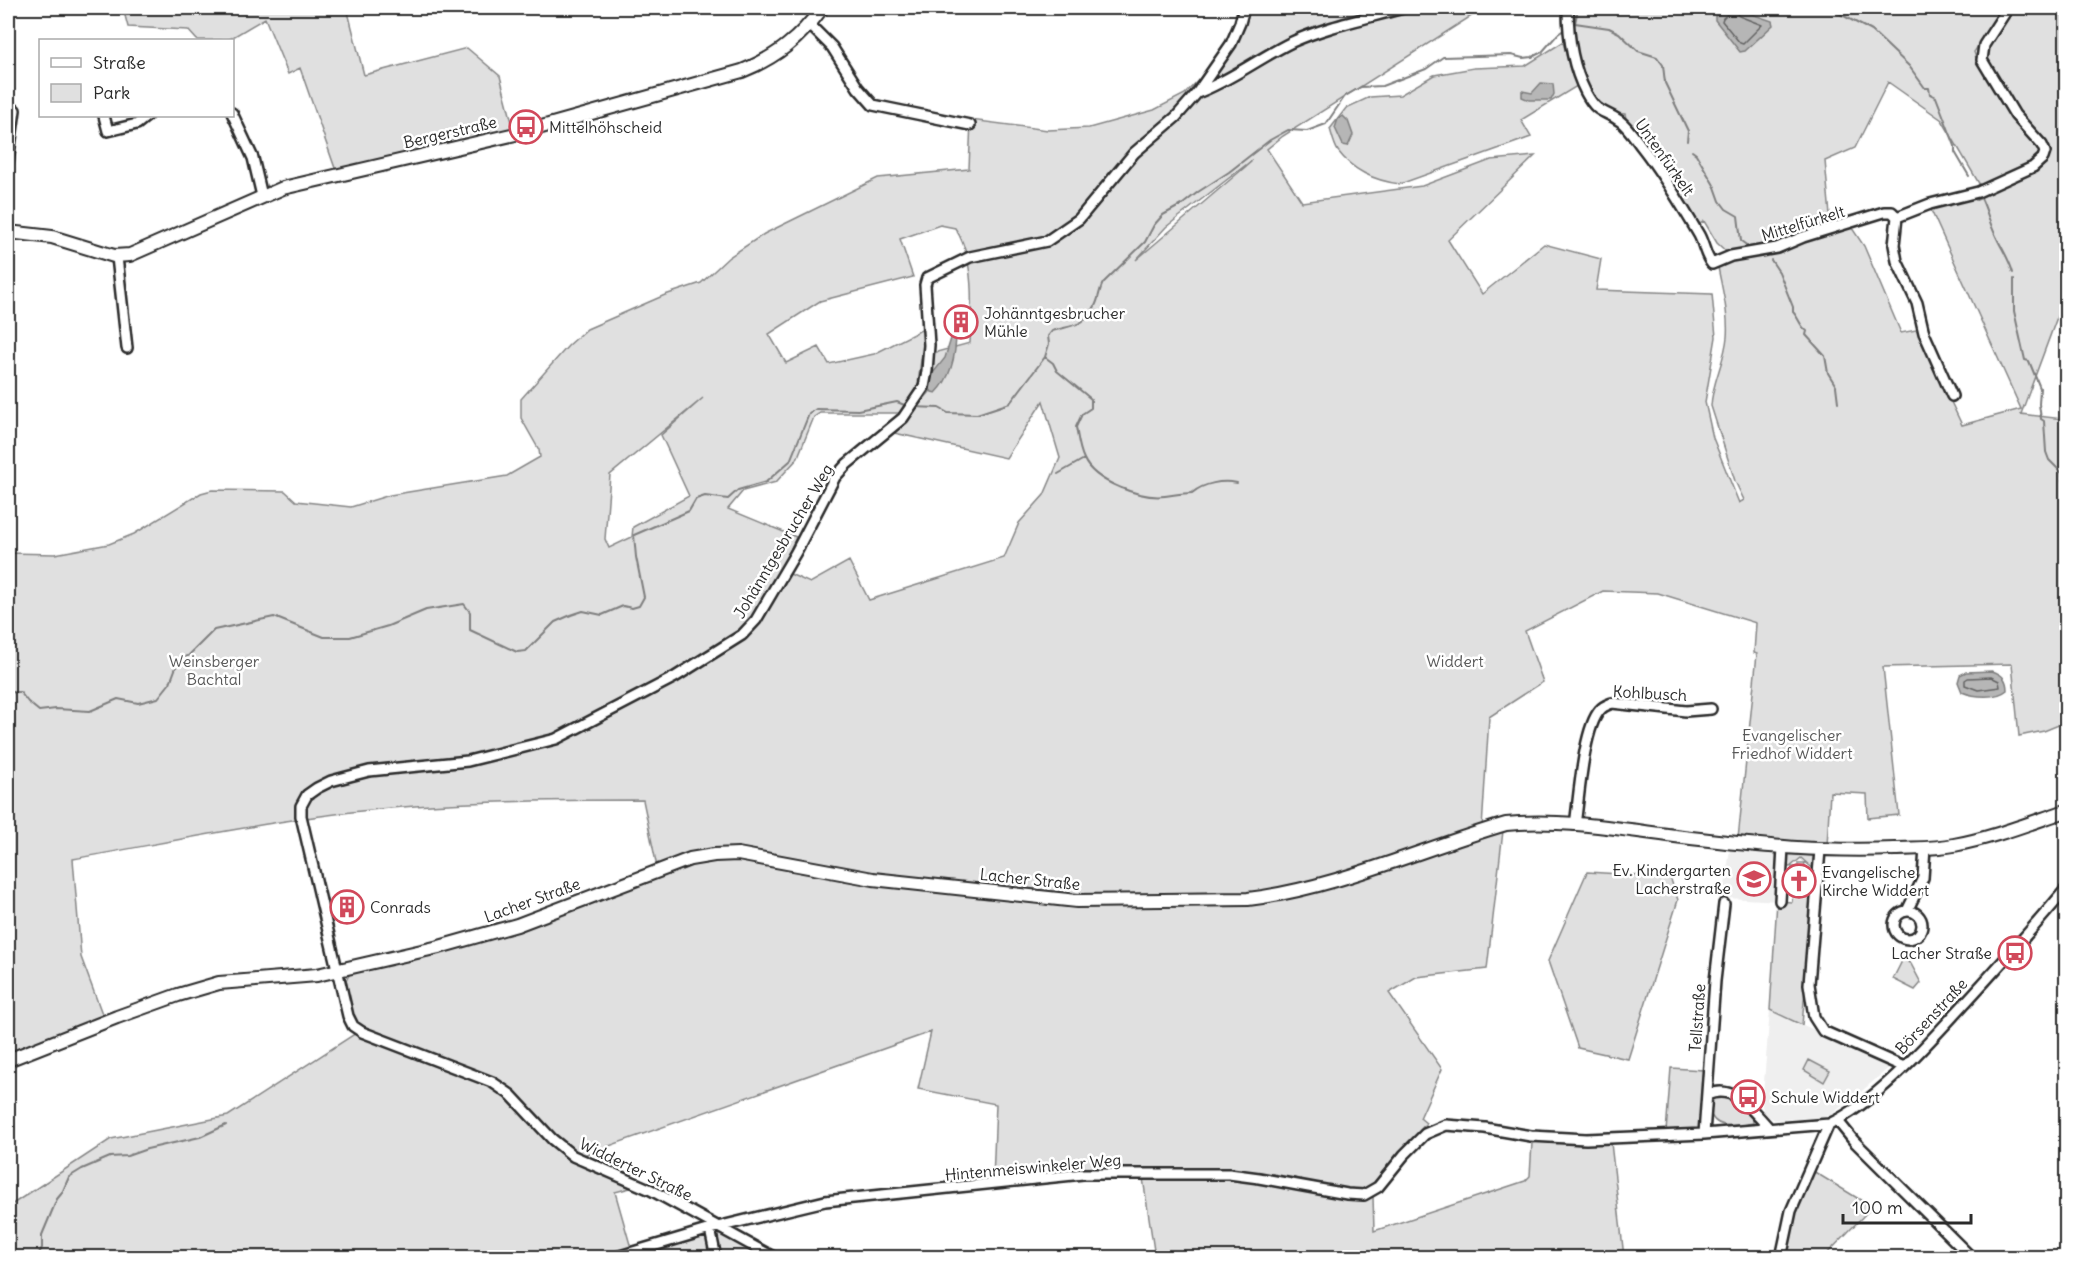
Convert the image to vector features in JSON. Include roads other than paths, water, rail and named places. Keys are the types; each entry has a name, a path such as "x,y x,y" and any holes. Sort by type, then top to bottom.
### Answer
{"street":[{"name":"Bergerstraße","path":"117,257 141,252 262,196 292,185 520,133 742,71 796,40 822,8"},
{"name":"Johänntgesbrucher Weg","path":"338,971 301,816 301,806 309,793 331,781 369,771 468,761 546,743 659,686 742,635 756,620 796,552 835,477 847,464 897,423 915,402 924,387 928,345 925,285 927,278 962,259 1047,241 1065,230 1089,210 1134,153 1176,117 1197,93 1232,44 1244,8"},
{"path":"1197,93 1213,87 1294,41 1403,8"},
{"name":"Untenfürkelt","path":"1568,8 1569,36 1575,65 1591,101 1598,110 1624,125 1669,183 1702,241 1708,260 1714,264"},
{"name":"Mittelfürkelt","path":"1714,264 1731,256 1777,248 1803,237 1884,212 1892,212 1897,217 1930,204 1978,192 2033,167 2043,158 2044,149 2015,115 1981,57 1984,45 2008,8"},
{"path":"810,25 832,47 858,88 873,105 970,125"},
{"path":"8,162 15,110"},
{"path":"104,117 108,131 137,124 146,117"},
{"path":"234,117 253,158 262,196"},
{"path":"1897,217 1894,245 1897,261 1917,303 1924,333 1952,396"},
{"path":"8,232 52,237 117,257 127,348"},
{"name":"Kohlbusch","path":"1575,825 1588,739 1595,716 1603,707 1612,703 1686,711 1711,709"},
{"name":"Lacher Straße","path":"8,1060 117,1017 208,985 296,978 338,971 440,947 516,925 690,859 714,855 738,854 873,879 1077,901 1248,899 1266,897 1360,874 1506,824 1530,822 1575,825 1820,850 1925,848 1977,840 2067,811"},
{"path":"1780,901 1783,847"},
{"path":"1907,911 1923,878 1925,848"},
{"path":"1820,850 1809,984 1814,1017 1822,1031 1904,1067"},
{"name":"Börsenstraße","path":"1833,1122 1871,1096 1904,1067 1953,1016 2067,888"},
{"name":"Tellstraße","path":"1704,1134 1715,981 1724,904"},
{"name":"Widderter Straße","path":"338,971 348,1016 356,1028 501,1088 552,1139 573,1156 651,1191 714,1228 775,1257"},
{"path":"1707,1095 1720,1091 1734,1094 1768,1127"},
{"path":"1781,1257 1791,1211 1833,1122 1972,1257"},
{"name":"Hintenmeiswinkeler Weg","path":"613,1257 714,1228 841,1198 915,1193 1083,1174 1229,1174 1364,1195 1378,1187 1425,1134 1446,1125 1573,1139 1704,1134 1833,1122"},
{"path":"714,1228 716,1257"}],"water":[{"path":"1730,9 1772,21 1773,25 1745,51 1740,52 1715,20 1715,16"},
{"path":"1541,83 1553,84 1554,94 1551,100 1529,100 1522,97 1522,91 1532,93"},
{"path":"1343,116 1348,121 1353,135 1348,146 1343,145 1335,128 1338,119"},
{"path":"953,332 956,332 952,365 941,387 936,393 932,392 929,388 933,373 945,358"},
{"path":"1992,671 1999,674 2006,683 2007,690 2003,693 1985,696 1962,692 1958,682 1960,675 1966,672"}],"waterway":[{"path":"1573,25 1578,8"},
{"path":"1829,8 1872,31 1909,66 1925,88 1929,88 1930,94 1936,97 1955,146 1955,152 1969,176"},
{"path":"1575,23 1609,28 1619,33 1638,51 1657,57 1663,65 1665,83 1688,131 1687,141"},
{"path":"913,407 939,408 948,413 977,414 1010,403 1045,357 1049,344 1048,336 1052,331 1077,324 1087,318 1096,303 1103,283 1145,242 1154,225 1163,215 1229,172 1270,140 1288,130 1307,131 1326,124 1345,96 1361,87 1382,86 1426,69 1443,57 1511,55 1523,58 1532,57 1542,52 1565,29"},
{"path":"1692,151 1715,187 1720,201 1726,209 1738,216 1741,241 1754,248"},
{"path":"1976,200 1981,198 2013,273"},
{"path":"1771,260 1779,272 1793,312 1807,331 1806,335 1825,356 1828,373 1836,386 1838,402"},
{"path":"2014,279 2014,311 2025,360 2029,361 2040,388 2039,404 2041,419 2044,421 2046,452 2049,460 2062,473 2066,491"},
{"path":"1045,357 1053,363 1057,371 1091,399 1091,408 1082,414 1076,427 1079,443 1082,455 1089,467 1108,482 1131,492 1155,496 1192,493 1213,483 1237,483"},
{"path":"8,697 13,692 20,692 39,711 56,709 90,711 118,699 138,703 158,698 170,683 179,659 188,656 214,630 274,617 324,637 350,637 388,626 426,610 464,604 470,612 470,630 517,652 526,651 555,622 571,615 583,611 602,615 623,606 632,608 639,606 644,597 634,535 689,511 696,499 705,496 728,499 738,490 766,482 790,461 809,414 816,409 858,410 897,402 907,406"},
{"path":"1058,474 1084,459"},
{"path":"36,1258 42,1248 42,1235 69,1177 110,1157 127,1156 200,1137 226,1125"}],"place":[{"name":"Mittelhöhscheid","path":"526,127"},
{"name":"Johänntgesbrucher Mühle","path":"961,322"},
{"name":"Ev. Kindergarten Lacherstraße","path":"1754,879"},
{"name":"Evangelische Kirche Widdert","path":"1799,881"},
{"name":"Conrads","path":"347,907"},
{"name":"Lacher Straße","path":"2015,953"},
{"name":"Schule Widdert","path":"1748,1097"}],"park label":[{"name":"Widdert","path":"1455,661"},
{"name":"Weinsberger Bachtal","path":"214,670"},
{"name":"Evangelischer Friedhof Widdert","path":"1792,744"}]}
